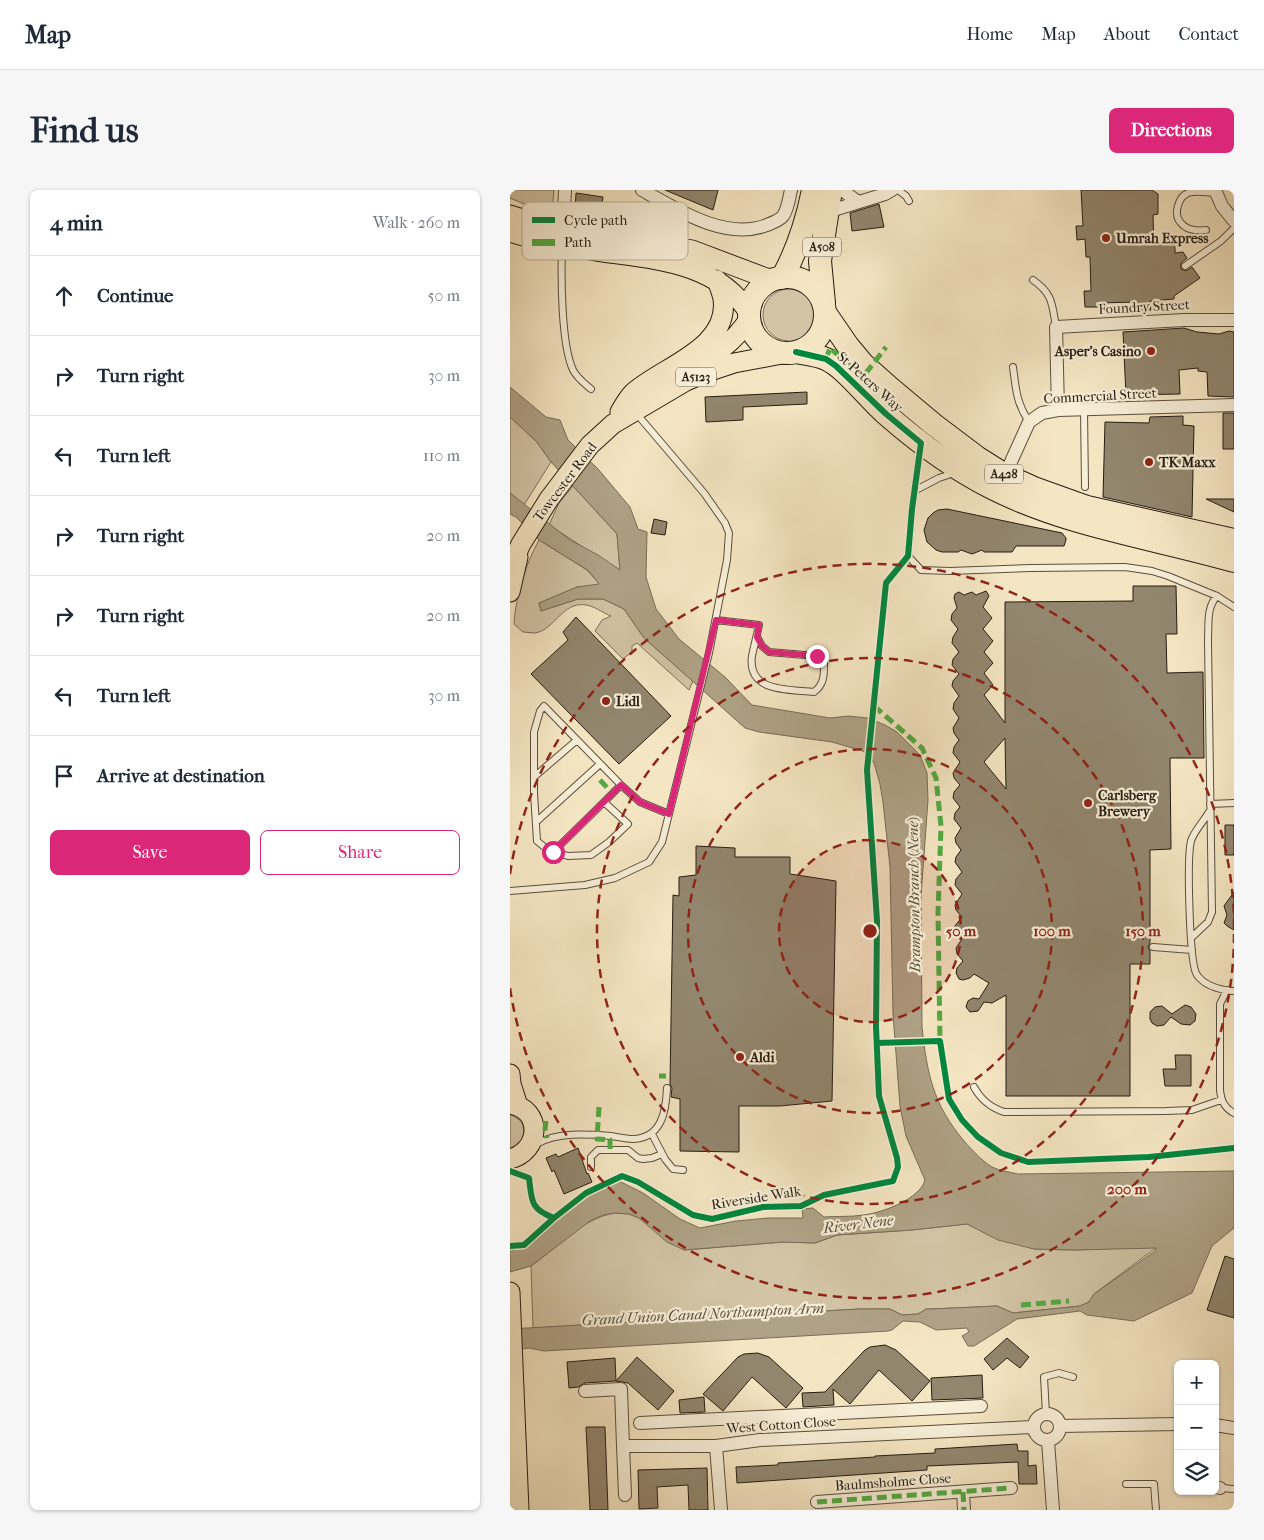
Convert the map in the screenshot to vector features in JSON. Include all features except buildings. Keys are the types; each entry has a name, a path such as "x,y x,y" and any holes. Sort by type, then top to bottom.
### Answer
{"highway":[{"name":"A508","path":"780,278 790,264 800,237 813,190"},
{"name":"A508","path":"825,310 820,261 831,190"},
{"path":"780,278 800,279 810,284 818,293 825,310 824,327 816,341 805,349 792,353 768,348 760,342 754,333 749,316 753,299 760,289 768,282 780,278"},
{"name":"St Peters Way","path":"825,310 848,346 863,364 960,471 994,489 1034,506 1076,520 1234,561"},
{"name":"St Peters Way","path":"792,353 826,359 836,366 886,414 922,430 978,458 1005,475 1034,488 1087,507 1234,540"},
{"path":"1172,544 1234,576"}],"main road":[{"path":"510,216 522,221"},
{"path":"510,232 522,236"},
{"path":"688,250 766,278 780,278"},
{"path":"662,260 680,264 717,280 739,298 749,316"},
{"path":"622,415 631,394 689,358 711,336 719,323 723,306 723,297 717,280"},
{"name":"Towcester Road","path":"510,568 549,499 590,445 635,400 716,354 736,337 749,316"},
{"name":"Towcester Road","path":"622,415 686,381 708,372 734,363 792,353"},
{"name":"Towcester Road","path":"510,592 522,544"},
{"path":"510,1074 514,1105 528,1114 534,1126 533,1140 530,1146 517,1157 510,1159"},
{"path":"510,1292 519,1510"}],"street":[{"path":"643,190 664,202"},
{"path":"688,215 726,228 740,230 757,229 772,224 782,217 791,190"},
{"path":"842,190 858,202"},
{"path":"827,212 885,194 892,190"},
{"path":"1215,192 1222,206 1234,221"},
{"name":"Foundry Street","path":"1056,327 1184,320 1234,320"},
{"path":"1056,327 1058,410"},
{"name":"Commercial Street","path":"1029,422 1042,413 1058,410 1234,404"},
{"path":"1005,475 1029,422"},
{"path":"585,1391 621,1389 625,1495"},
{"path":"640,1423 981,1406"},
{"path":"1046,1414 1055,1417 1060,1426 1058,1435 1048,1441 1040,1438 1036,1434 1034,1427 1037,1419 1046,1414"},
{"path":"754,1417 760,1440"},
{"path":"1060,1426 1174,1424"},
{"path":"1219,1426 1234,1428"},
{"name":"West Cotton Close","path":"623,1446 716,1446 760,1440 1034,1427"},
{"path":"1048,1441 1053,1510"},
{"path":"716,1446 721,1510"},
{"name":"Baulmsholme Close","path":"823,1504 1011,1488"},
{"name":"Baulmsholme Close","path":"963,1492 964,1510"}],"lane":[{"path":"898,190 909,201"},
{"path":"1206,230 1192,230 1182,225 1178,219 1178,207 1183,196 1187,193 1215,192"},
{"path":"1185,266 1221,241 1234,228"},
{"path":"561,260 567,348 573,370 580,380 592,389"},
{"path":"1033,280 1044,288 1049,295 1056,327"},
{"path":"1013,366 1017,400 1020,409 1029,422"},
{"path":"1078,410 1085,487"},
{"path":"510,890 586,884 615,878 649,862 662,842 709,653 727,560 729,533 725,523 704,494 622,415"},
{"path":"922,430 908,556 921,570 1125,567 1152,571 1217,596 1234,607"},
{"path":"914,491 938,478 960,471"},
{"path":"1191,938 1208,922 1212,912 1209,614 1211,605 1217,596"},
{"path":"716,620 759,625 752,658 753,670 757,679 767,687 814,692 820,688 824,676 824,661 817,656 769,652 762,646 757,637"},
{"path":"604,802 628,824 592,855 568,856 548,850 537,841 534,732 540,711 544,706 640,802 669,814"},
{"path":"534,777 577,740"},
{"path":"536,822 600,764"},
{"path":"553,852 621,785"},
{"path":"1210,807 1234,803"},
{"path":"1210,807 1192,840 1188,858 1192,950 1195,973 1205,984 1232,990"},
{"path":"1153,946 1192,950"},
{"path":"1232,990 1225,994 1220,1004 1220,1090 1221,1100 1234,1113"},
{"path":"974,1087 985,1103 1004,1112 1192,1110 1221,1100"},
{"path":"530,1146 547,1138 566,1135 613,1136 632,1139 652,1134 661,1124 666,1108 667,1088"},
{"path":"652,1134 662,1154 673,1169 683,1170"},
{"path":"591,1167 591,1156 598,1150 628,1150 638,1158 643,1159 662,1154"},
{"path":"1046,1414 1044,1377 1060,1373 1073,1377"},
{"path":"1126,1484 1154,1484 1156,1510"},
{"path":"1219,1488 1234,1489"}],"shaded area":[{"path":"510,190 554,190 552,202 522,203 510,198"},
{"path":"789,289 799,291 807,297 813,305 815,315 813,325 807,333 799,339 789,341 779,339 771,333 765,325 763,315 765,305 771,297 779,291"},
{"path":"510,417 537,442 551,462 524,505 510,493"},
{"path":"573,486 617,534 620,571 549,525 559,503"},
{"path":"539,540 587,570 600,585 577,587 539,603 541,611 578,599 603,599 624,609 644,638 693,681 689,690 637,643 632,646 632,652 623,659 595,631 602,620 611,616 592,607 578,605 571,607 548,627 535,633 523,632 514,624 522,580"},
{"path":"510,1114 521,1121 524,1134 521,1141 510,1149"},
{"path":"615,1213 629,1214 639,1218 684,1250 783,1242 815,1243 837,1235 967,1224 1034,1249 1075,1250 1157,1247 1094,1294 1089,1302 1080,1306 1013,1313 997,1306 926,1309 918,1314 902,1315 890,1309 859,1309 533,1328 531,1266 581,1227 603,1216"}],"water":[{"path":"510,387 546,417 560,420 568,440 598,469 630,507 638,529 647,532 646,577 656,609 679,639 725,677 752,705 830,718 848,716 868,718 897,732 920,755 927,773 928,800 921,896 922,1027 924,1044 929,1074 938,1101 953,1127 970,1148 992,1167 1018,1174 1234,1171 1234,1228 1212,1246 1192,1293 1134,1321 1087,1315 1080,1311 1017,1319 974,1346 968,1346 962,1336 969,1332 967,1328 936,1330 920,1322 903,1321 888,1331 544,1351 529,1348 510,1350 510,1329 859,1309 890,1309 902,1315 918,1314 926,1309 997,1306 1013,1313 1080,1306 1089,1302 1094,1294 1155,1251 1156,1248 1034,1249 998,1240 967,1224 837,1235 815,1243 783,1242 684,1250 667,1242 639,1218 629,1214 615,1213 603,1215 590,1221 531,1266 510,1272 510,1251 523,1248 534,1242 577,1202 619,1181 643,1193 680,1219 700,1228 736,1221 768,1218 803,1218 802,1209 813,1208 824,1217 871,1214 890,1208 908,1199 922,1187 925,1180 906,1136 900,1106 893,1014 890,867 883,802 874,763 863,751 832,742 759,732 745,728 644,638 624,609 603,599 578,599 541,611 539,603 577,587 599,584 589,571 539,540 516,517 510,514 510,493 570,540 598,555 620,570 617,534 551,462 537,442 510,417"}],"marked path":[{"path":"826,359 830,348 863,377 886,347"},
{"path":"874,706 922,748 936,778 941,826 938,913 940,1041"},
{"path":"600,780 612,793"},
{"path":"659,1076 666,1076"},
{"path":"599,1107 597,1139 610,1140 610,1149"},
{"path":"546,1121 547,1138"},
{"path":"1021,1305 1069,1301"},
{"path":"817,1502 1011,1488"},
{"path":"963,1492 964,1510"}],"cycle path":[{"name":"Riverside Walk","path":"510,1246 524,1245 586,1193 622,1176 638,1182 693,1215 712,1219 763,1207 801,1206 824,1195 893,1181 898,1167 879,1096 876,1027 877,921 867,770 886,583 908,556 921,443 886,414 836,366 826,359 796,352"},
{"path":"877,1043 940,1041 949,1099 962,1120 978,1137 1001,1153 1028,1162 1149,1157 1234,1148"},
{"path":"510,1171 529,1178 532,1198 536,1207 546,1215 554,1218"}],"place":[{"name":"Umrah Express","path":"1106,238"},
{"name":"Asper's Casino","path":"1151,351"},
{"name":"TK Maxx","path":"1149,462"},
{"name":"Lidl","path":"606,701"},
{"name":"Carlsberg Brewery","path":"1088,803"},
{"name":"Aldi","path":"740,1057"}],"route":[{"path":"553,852 621,785 640,802 669,814 716,620 759,625 757,637 762,646 769,652 817,656"}],"water label":[{"name":"Brampton Branch (Nene)","path":"914,895"},
{"name":"River Nene","path":"858,1224"},
{"name":"Grand Union Canal Northampton Arm","path":"703,1314"}]}
